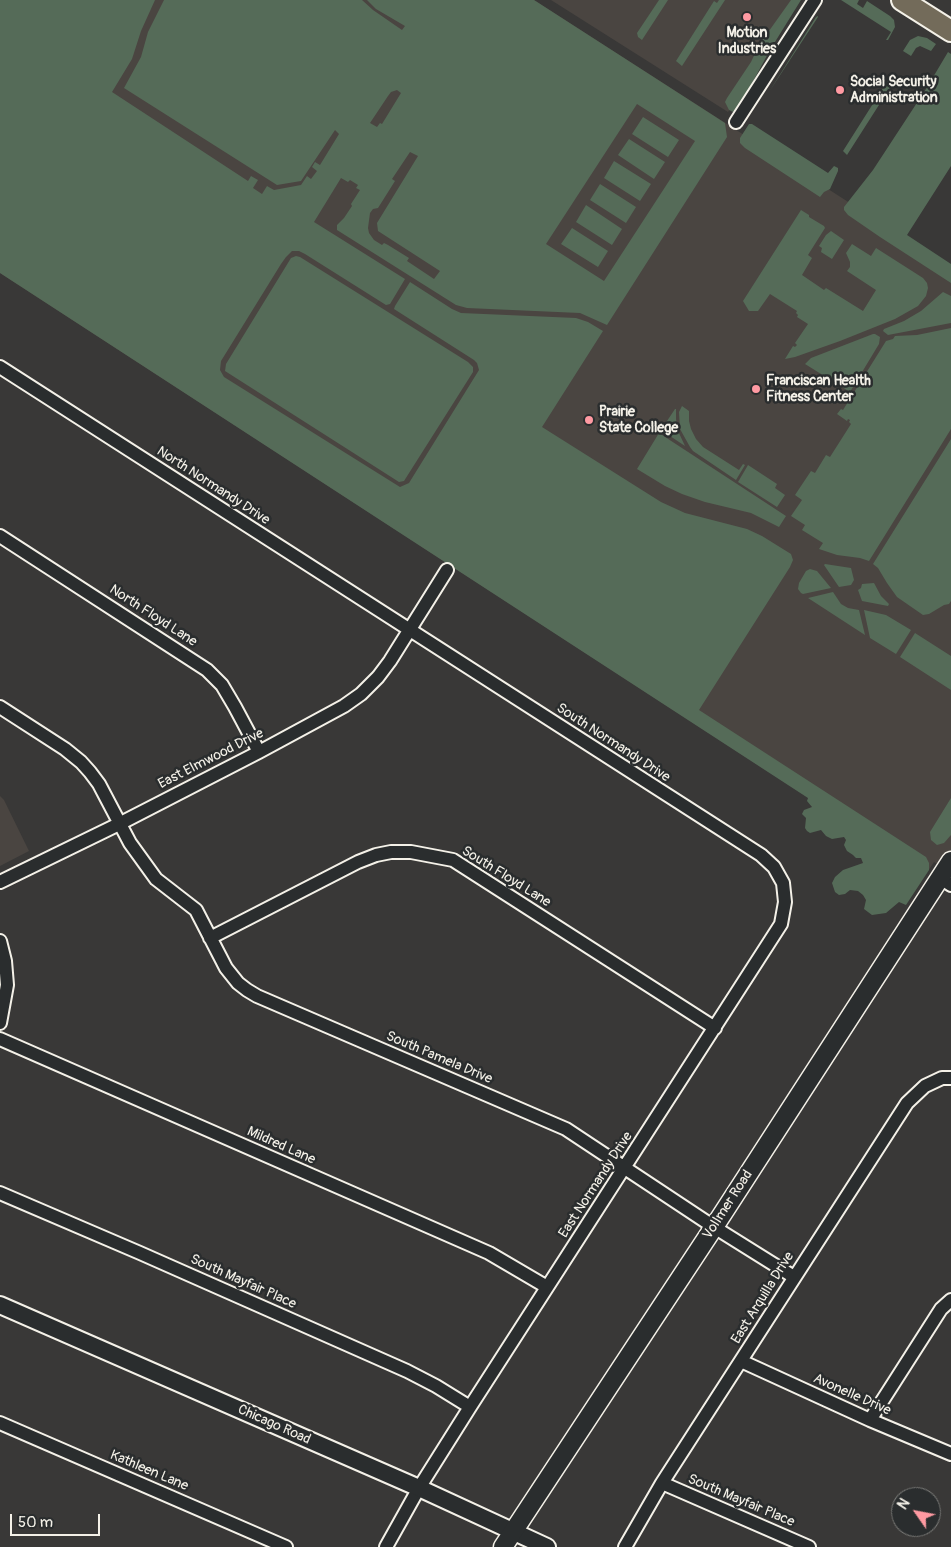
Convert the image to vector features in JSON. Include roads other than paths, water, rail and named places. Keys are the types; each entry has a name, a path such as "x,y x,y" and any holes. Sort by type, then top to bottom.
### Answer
{"main road":[{"path":"902,0 951,31"},
{"name":"Vollmer Road","path":"508,1540 714,1227 945,882 951,861"}],"street":[{"path":"736,122 815,0"},
{"name":"North Normandy Drive","path":"0,366 410,630"},
{"name":"North Floyd Lane","path":"0,536 207,670 222,685 259,752"},
{"name":"East Elmwood Drive","path":"0,882 119,824 344,706 361,694 378,677 447,570"},
{"name":"South Normandy Drive","path":"410,630 761,855 774,866 783,883 785,894"},
{"name":"South Pamela Drive","path":"0,707 65,749 81,762 99,784 130,843 156,879 196,910 226,968 247,990 257,996 566,1129 714,1227 794,1277"},
{"name":"South Floyd Lane","path":"210,938 358,862 391,852 411,852 453,860 715,1028"},
{"name":"East Normandy Drive","path":"386,1547 419,1488 470,1407 781,924 785,894"},
{"path":"0,940 5,961 7,985 0,1023"},
{"name":"Mildred Lane","path":"0,1039 489,1253 547,1287"},
{"name":"East Arquilla Drive","path":"624,1547 662,1483 907,1103 925,1086 947,1078"},
{"name":"South Mayfair Place","path":"0,1193 407,1371 470,1407"},
{"path":"870,1420 941,1309 951,1300"},
{"name":"Chicago Road","path":"0,1305 419,1488 508,1540 547,1547"},
{"name":"Avonelle Drive","path":"741,1361 870,1420 951,1454"},
{"name":"Kathleen Lane","path":"0,1423 286,1547"},
{"name":"South Mayfair Place","path":"662,1483 809,1547"}],"place":[{"name":"Motion Industries","path":"747,17"},
{"name":"Social Security Administration","path":"840,90"},
{"name":"Franciscan Health Fitness Center","path":"756,389"},
{"name":"Prairie State College","path":"589,420"}]}
